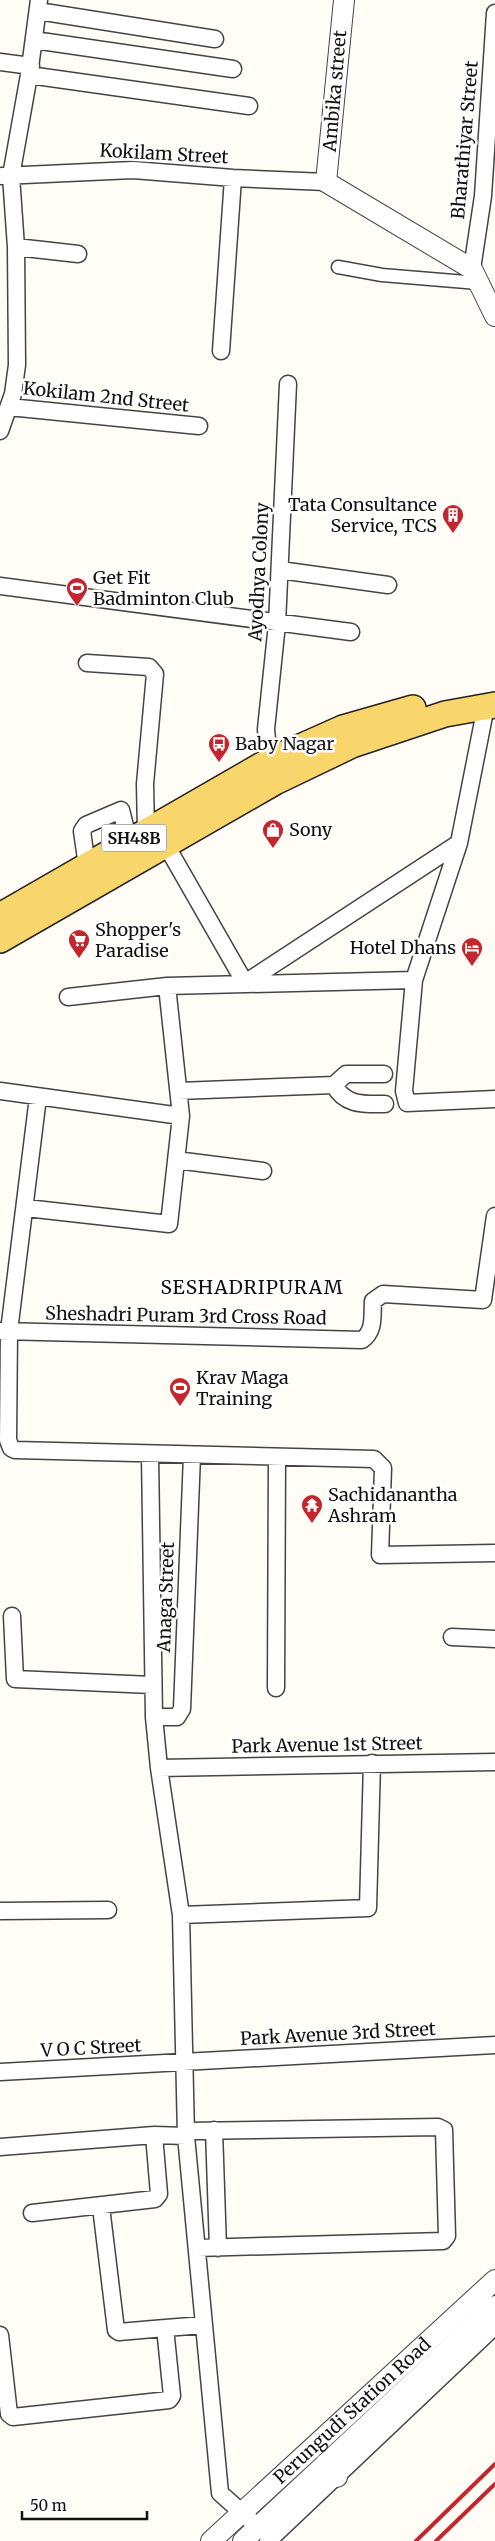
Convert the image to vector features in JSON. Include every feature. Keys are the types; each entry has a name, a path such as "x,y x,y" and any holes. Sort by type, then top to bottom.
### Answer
{"main road":[{"name":"SH48B","path":"0,916 87,866 147,839 274,771 492,700"},
{"name":"SH48B","path":"0,940 147,839"}],"street":[{"name":"Ambika street","path":"326,182 344,0"},
{"path":"1,429 7,398 17,365 16,247 5,176 30,71 39,6 214,39"},
{"name":"Bharathiyar Street","path":"482,281 483,196 495,14"},
{"path":"34,40 233,69"},
{"path":"0,62 30,71 249,106"},
{"name":"Kokilam Street","path":"5,176 92,170 133,170 232,178 326,182"},
{"path":"220,351 232,178"},
{"path":"326,182 482,281 495,316"},
{"path":"16,247 78,254"},
{"path":"338,267 391,276 482,281"},
{"name":"Ayodhya Colony","path":"274,771 266,729 277,624 288,384"},
{"name":"Kokilam 2nd Street","path":"7,398 199,426"},
{"path":"280,570 388,585"},
{"path":"0,586 277,624 351,632"},
{"path":"87,664 90,662 153,669 145,793 147,839"},
{"path":"492,700 459,843 414,980 404,1091 407,1103 495,1099"},
{"path":"87,866 83,828 121,810 145,793"},
{"path":"121,810 147,839 245,983"},
{"path":"245,983 459,843"},
{"path":"68,997 167,986 414,980"},
{"path":"26,1208 169,1224 181,1116 167,986"},
{"path":"179,1091 334,1085 346,1074 384,1074"},
{"path":"334,1085 339,1094 350,1102 385,1104"},
{"path":"0,1091 181,1116"},
{"path":"38,1097 26,1208 4,1331 8,1440 11,1448 16,1450 150,1455 374,1459 383,1468 380,1555 495,1553"},
{"path":"176,1160 263,1171"},
{"name":"Sheshadri Puram 3rd Cross Road","path":"4,1331 362,1340 369,1335 372,1329 373,1301 383,1294 483,1300 495,1216"},
{"path":"150,1455 152,1685 154,1717 159,1768 181,1915 186,2133 220,2493 242,2511 263,2534"},
{"name":"Anaga Street","path":"154,1717 177,1716 182,1710 192,1455"},
{"path":"276,1688 277,1457"},
{"path":"12,1616 15,1679 152,1685"},
{"path":"452,1637 495,1639"},
{"name":"Park Avenue 1st Street","path":"159,1768 495,1762"},
{"path":"181,1915 368,1908 372,1763"},
{"path":"0,1911 108,1910"},
{"name":"Park Avenue 3rd Street","path":"184,2064 495,2045"},
{"name":"V O C Street","path":"0,2072 184,2064"},
{"path":"0,2147 214,2130 438,2126 444,2130 447,2238 443,2242 197,2248"},
{"path":"214,2130 218,2248"},
{"path":"32,2213 100,2207 157,2197 154,2135"},
{"path":"100,2207 116,2330 119,2332 204,2325"},
{"name":"Perungudi Station Road","path":"211,2541 495,2280"},
{"name":"Perungudi Station Road","path":"243,2541 263,2534 331,2470 495,2306"},
{"path":"331,2470 495,2326"},
{"path":"0,2335 9,2414 13,2417 169,2400 172,2396 164,2328"}],"railway":[{"path":"416,2541 495,2464"},
{"path":"436,2541 495,2484"}],"place":[{"name":"Tata Consultance Service, TCS","path":"453,534"},
{"name":"Get Fit Badminton Club","path":"77,607"},
{"name":"Baby Nagar","path":"219,763"},
{"name":"Sony","path":"273,849"},
{"name":"Shopper's Paradise","path":"79,959"},
{"name":"Hotel Dhans","path":"472,967"},
{"name":"Krav Maga Training","path":"180,1407"},
{"name":"Sachidanantha Ashram","path":"312,1524"}],"district":[{"name":"SESHADRIPURAM","path":"252,1287"}]}
